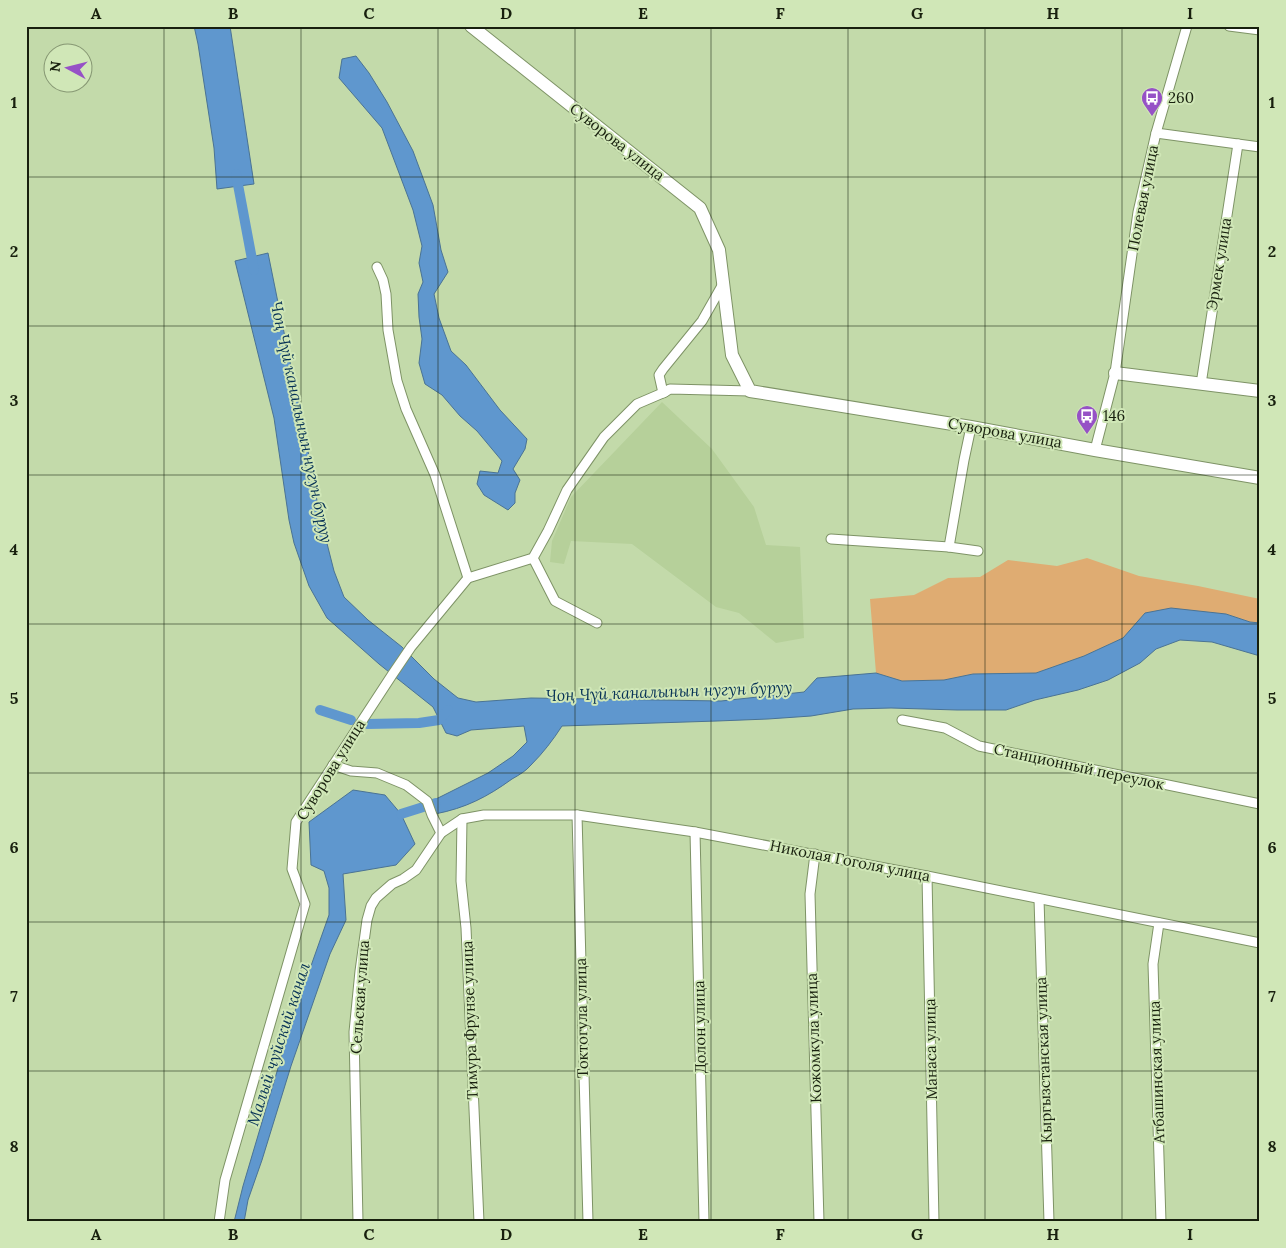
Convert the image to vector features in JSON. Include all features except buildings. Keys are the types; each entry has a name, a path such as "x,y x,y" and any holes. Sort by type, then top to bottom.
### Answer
{"street":[{"name":"Суворова улица","path":"471,26 700,208 719,250 732,355 750,392"},
{"name":"Полевая улица","path":"1095,450 1116,373 1138,212 1156,133 1187,26"},
{"path":"1229,26 1260,30"},
{"path":"1156,133 1260,147"},
{"name":"Эрмек улица","path":"1201,384 1238,144"},
{"path":"377,267 383,280 386,294 388,330 397,381 406,409 435,475 468,578 533,558 555,602 597,623"},
{"path":"663,393 659,375 702,320 723,284"},
{"path":"1116,373 1260,391"},
{"name":"Суворова улица","path":"533,558 567,490 604,437 637,404 670,390 750,392 971,426 1095,450 1260,478"},
{"path":"949,547 971,426"},
{"path":"831,539 949,547 978,551"},
{"name":"Суворова улица","path":"219,1222 225,1180 305,904 292,869 296,822 411,647 468,578"},
{"name":"Станционный переулок","path":"902,720 945,728 979,746 1260,804"},
{"path":"333,765 351,771 377,773 406,786 427,801 441,833"},
{"name":"Николая Гоголя улица","path":"441,833 462,819 484,815 577,815 695,832 815,854 1260,943"},
{"name":"Токтогула улица","path":"577,815 588,1222"},
{"name":"Тимура Фрунзе улица","path":"462,819 461,881 466,928 478,1222"},
{"name":"Долон улица","path":"695,832 704,1222"},
{"name":"Сельская улица","path":"358,1222 354,1032 367,920 371,906 376,898 392,884 416,870 441,833"},
{"name":"Кожомкула улица","path":"815,854 810,894 819,1222"},
{"name":"Манаса улица","path":"927,876 934,1222"},
{"name":"Кыргызстанская улица","path":"1039,899 1049,1222"},
{"name":"Атбашинская улица","path":"1159,923 1154,964 1161,1222"}],"shaded area":[{"path":"662,402 712,449 754,507 766,545 800,547 804,638 776,643 739,613 716,607 632,544 571,541 564,564 550,562 552,541 571,497"},
{"path":"1087,558 1139,576 1260,599 1260,623 1250,622 1226,614 1145,613 1123,638 1084,656 1036,673 973,674 944,680 902,681 876,673 870,599 914,595 948,578 980,577 1008,560 1057,566"}],"water":[{"path":"194,26 230,26 254,184 217,189 214,148"},
{"path":"356,56 387,102 413,151 433,205 441,250 448,272 434,294 439,318 451,351 466,365 500,410 527,439 525,449 513,469 520,480 515,493 515,503 508,510 484,495 477,484 480,471 498,473 502,461 477,431 460,416 442,395 425,384 419,363 422,339 418,294 423,282 419,263 422,246 413,210 382,128 339,78 342,59"},
{"path":"268,253 319,512 334,571 344,597 368,620 402,647 434,679 458,698 476,702 531,698 721,701 804,692 817,678 876,673 902,681 944,680 973,674 1036,673 1084,656 1123,638 1145,613 1171,608 1226,614 1250,622 1260,623 1260,656 1212,642 1180,640 1156,649 1140,663 1108,680 1006,710 853,709 811,716 768,719 562,726 544,751 522,773 476,801 457,809 435,814 430,802 488,773 513,756 527,742 524,726 471,730 457,736 446,733 433,707 379,664 327,618 309,586 294,543 274,418 235,261"},
{"path":"353,790 385,795 401,814 415,844 396,865 343,874 346,920 330,954 291,1066 248,1200 244,1222 234,1222 295,1011 329,915 329,888 324,871 311,865 309,822"}],"waterway":[{"name":"Чоң Чүй каналынын нугун буруу","path":"236,174 254,270"},
{"path":"320,710 351,720"},
{"path":"367,724 419,723 439,720 448,710"},
{"path":"401,814 436,803"}],"place":[{"name":"260","path":"1152,117"},
{"name":"146","path":"1087,435"}],"water label":[{"name":"Малый чуйский канал","path":"278,1044"}]}
